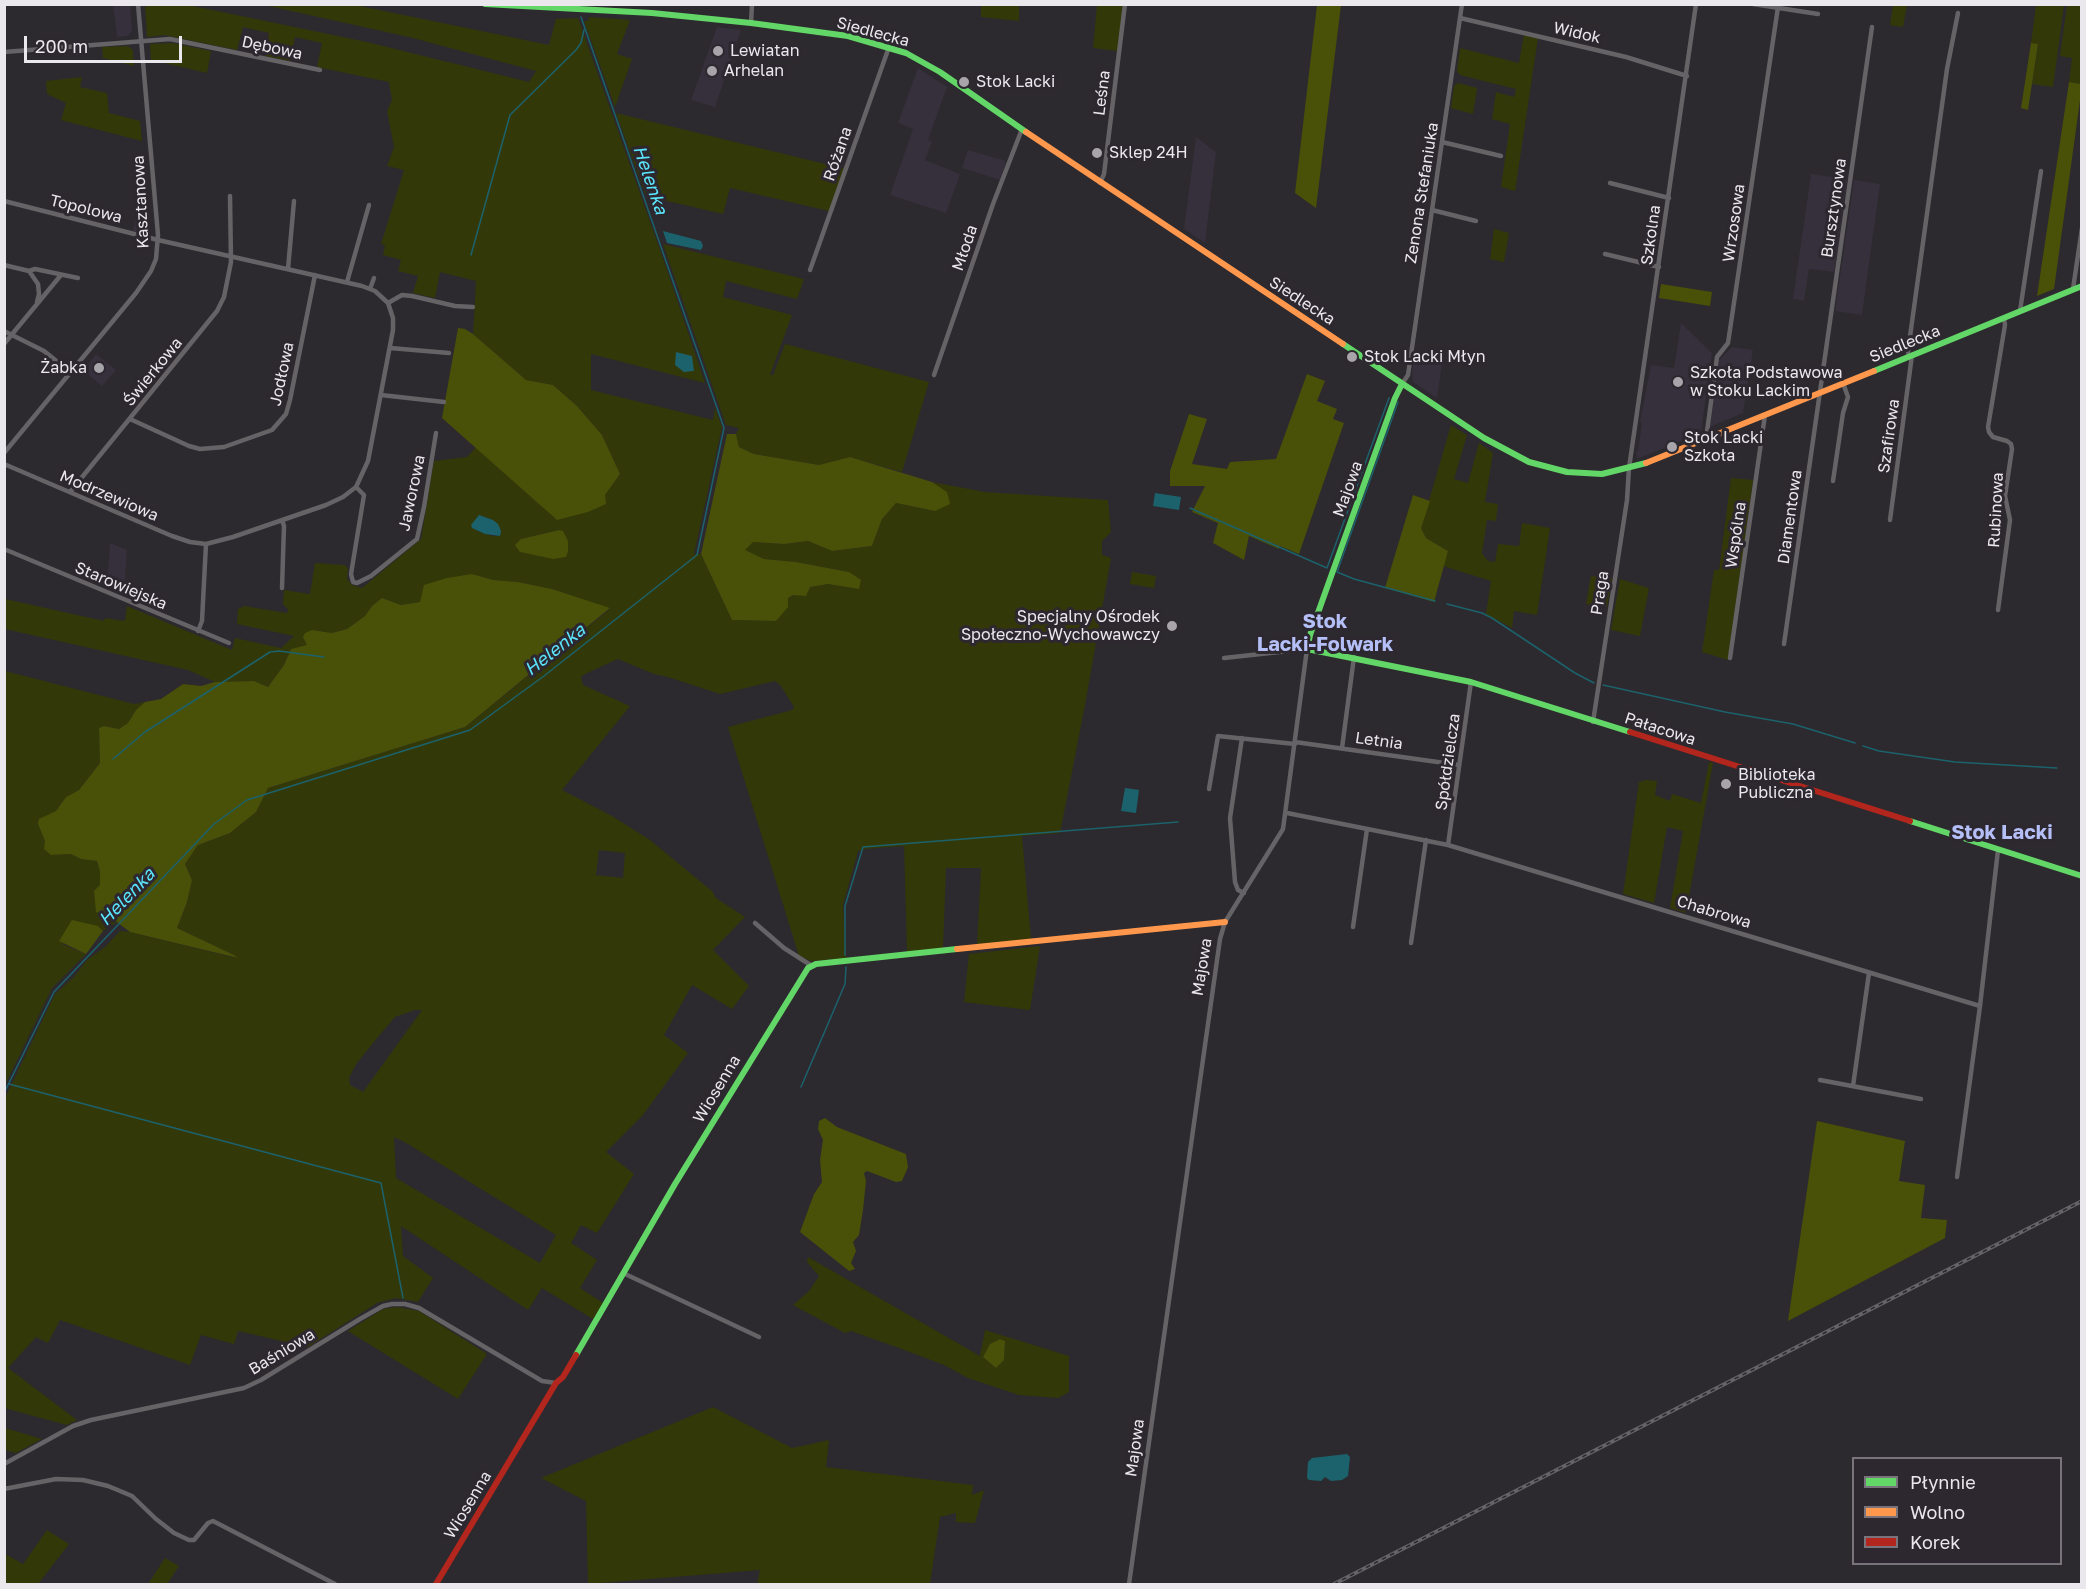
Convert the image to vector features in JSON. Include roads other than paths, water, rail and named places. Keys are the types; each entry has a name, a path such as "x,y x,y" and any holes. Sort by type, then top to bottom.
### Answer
{"street":[{"name":"Kasztanowa","path":"4,453 147,279 154,265 158,240 138,4"},
{"name":"Siedlecka","path":"485,4 652,13 751,23 848,36 889,46 925,62 1101,183 1505,451 1535,465 1579,473 1602,474 1629,468 1709,438 2082,286"},
{"path":"751,23 752,4"},
{"name":"Leśna","path":"1101,183 1125,4"},
{"name":"Zenona Stefaniuka","path":"1402,384 1407,375 1462,4"},
{"name":"Szkolna","path":"1629,468 1696,4"},
{"path":"1753,4 1818,14"},
{"name":"Wrzosowa","path":"1709,438 1707,432 1718,357 1728,343 1778,7"},
{"name":"Szafirowa","path":"1890,520 1911,356 1908,351 1947,69 1958,13"},
{"name":"Widok","path":"1460,18 1626,57 1687,76"},
{"name":"Bursztynowa","path":"1821,393 1872,27"},
{"name":"Dębowa","path":"4,52 170,39 320,70"},
{"name":"Różana","path":"810,270 889,46"},
{"name":"Młoda","path":"934,375 993,204 1022,129"},
{"path":"1442,142 1501,156"},
{"path":"2020,311 2041,171"},
{"path":"1610,183 1669,198"},
{"path":"230,196 231,256"},
{"name":"Topolowa","path":"4,201 158,240 347,282 370,289 388,303"},
{"path":"288,269 294,201"},
{"path":"347,282 369,205"},
{"path":"1432,210 1476,220"},
{"path":"2073,289 2082,228"},
{"path":"1605,254 1659,267"},
{"name":"Świerkowa","path":"70,492 217,311 229,280 231,256"},
{"path":"4,265 78,278"},
{"path":"29,271 38,284 39,294 36,305"},
{"path":"4,344 61,274"},
{"name":"Jodłowa","path":"129,419 200,449 224,447 272,430 281,422 288,407 315,275"},
{"path":"370,289 374,278"},
{"path":"356,487 368,461 390,348 393,321 388,303 402,295 455,306 473,307"},
{"name":"Rubinowa","path":"1998,610 2010,520 2006,496 2012,449 2011,444 2007,441 1993,437 1988,427 2005,325 2004,318"},
{"path":"4,331 44,351 70,372"},
{"path":"390,348 449,353"},
{"path":"1833,481 1843,413 1848,397 1843,383"},
{"name":"Majowa","path":"1129,1584 1220,939 1225,922 1283,829 1310,635 1402,384"},
{"name":"Diamentowa","path":"1784,644 1821,393"},
{"path":"381,395 444,402"},
{"name":"Wspólna","path":"1730,658 1765,415"},
{"name":"Jaworowa","path":"356,487 364,495 351,574 353,582 357,583 371,576 417,539 436,433"},
{"name":"Modrzewiowa","path":"4,464 172,536 206,544 223,541 326,505 343,497 356,487"},
{"name":"Praga","path":"1593,722 1629,468"},
{"path":"282,520 284,526 282,588"},
{"path":"198,631 202,621 206,544"},
{"name":"Starowiejska","path":"4,549 229,643"},
{"name":"Pałacowa","path":"1224,658 1307,650 1354,657 1471,682 2082,876"},
{"path":"1342,748 1354,657"},
{"name":"Spółdzielcza","path":"1448,844 1471,682"},
{"name":"Letnia","path":"1209,789 1218,736 1342,748 1459,765"},
{"path":"1242,738 1230,818 1235,882 1238,890 1244,893"},
{"name":"Chabrowa","path":"1287,813 1448,844 1980,1006"},
{"path":"1353,927 1367,829"},
{"path":"1411,943 1426,840"},
{"path":"1956,1177 1980,1006 1998,850"},
{"path":"755,923 784,948 812,966 1225,922"},
{"name":"Wiosenna","path":"436,1584 556,1383 563,1377 801,976 812,966"},
{"path":"1853,1086 1869,973"},
{"path":"1820,1080 1921,1099"},
{"path":"623,1273 759,1337"},
{"name":"Baśniowa","path":"4,1464 73,1426 91,1420 244,1388 261,1380 360,1318 392,1304 405,1304 419,1308 542,1381 556,1383"},
{"path":"4,1489 57,1479 83,1480 108,1486 132,1496 174,1533 189,1540 194,1540 208,1522 213,1521 335,1584"}],"water":[{"path":"663,231 701,241 703,246 701,250 667,243"},
{"path":"676,352 692,356 694,371 684,372 675,365"},
{"path":"1155,493 1181,497 1179,510 1153,506"},
{"path":"479,515 498,524 501,531 500,536 485,534 472,528 471,525"},
{"path":"1125,788 1139,790 1136,813 1121,811"},
{"path":"1347,1454 1350,1457 1348,1476 1342,1480 1331,1481 1325,1477 1321,1481 1307,1478 1308,1462 1312,1458"}],"waterway":[{"name":"Helenka","path":"4,1093 54,992 214,824 247,800 470,730 544,676 697,555 724,428 581,17"},
{"path":"471,255 510,115 576,50 581,43 584,30"},
{"path":"1190,508 1327,568 1389,398"},
{"path":"1398,402 1337,572 1354,579 1435,601"},
{"path":"1447,604 1482,613 1492,618 1594,683"},
{"path":"113,759 145,732 270,652 279,651 324,657"},
{"path":"1603,685 1725,712 1793,724 1855,743"},
{"path":"1863,746 1879,751 1955,762 2057,768"},
{"path":"845,955 845,906 863,847 1178,822"},
{"path":"801,1087 845,984 846,967"},
{"path":"9,1084 381,1183 403,1298"}],"railway":[{"path":"1334,1584 2082,1201"}],"place":[{"name":"Lewiatan","path":"718,51"},
{"name":"Arhelan","path":"712,71"},
{"name":"Stok Lacki","path":"964,82"},
{"name":"Sklep 24H","path":"1097,153"},
{"name":"Stok Lacki Młyn","path":"1352,357"},
{"name":"Żabka","path":"99,368"},
{"name":"Szkoła Podstawowa w Stoku Lackim","path":"1678,382"},
{"name":"Stok Lacki Szkoła","path":"1672,447"},
{"name":"Specjalny Ośrodek Społeczno-Wychowawczy","path":"1172,626"},
{"name":"Biblioteka Publiczna","path":"1726,784"}],"district":[{"name":"Stok Lacki-Folwark","path":"1325,634"},
{"name":"Stok Lacki","path":"2002,833"}]}
